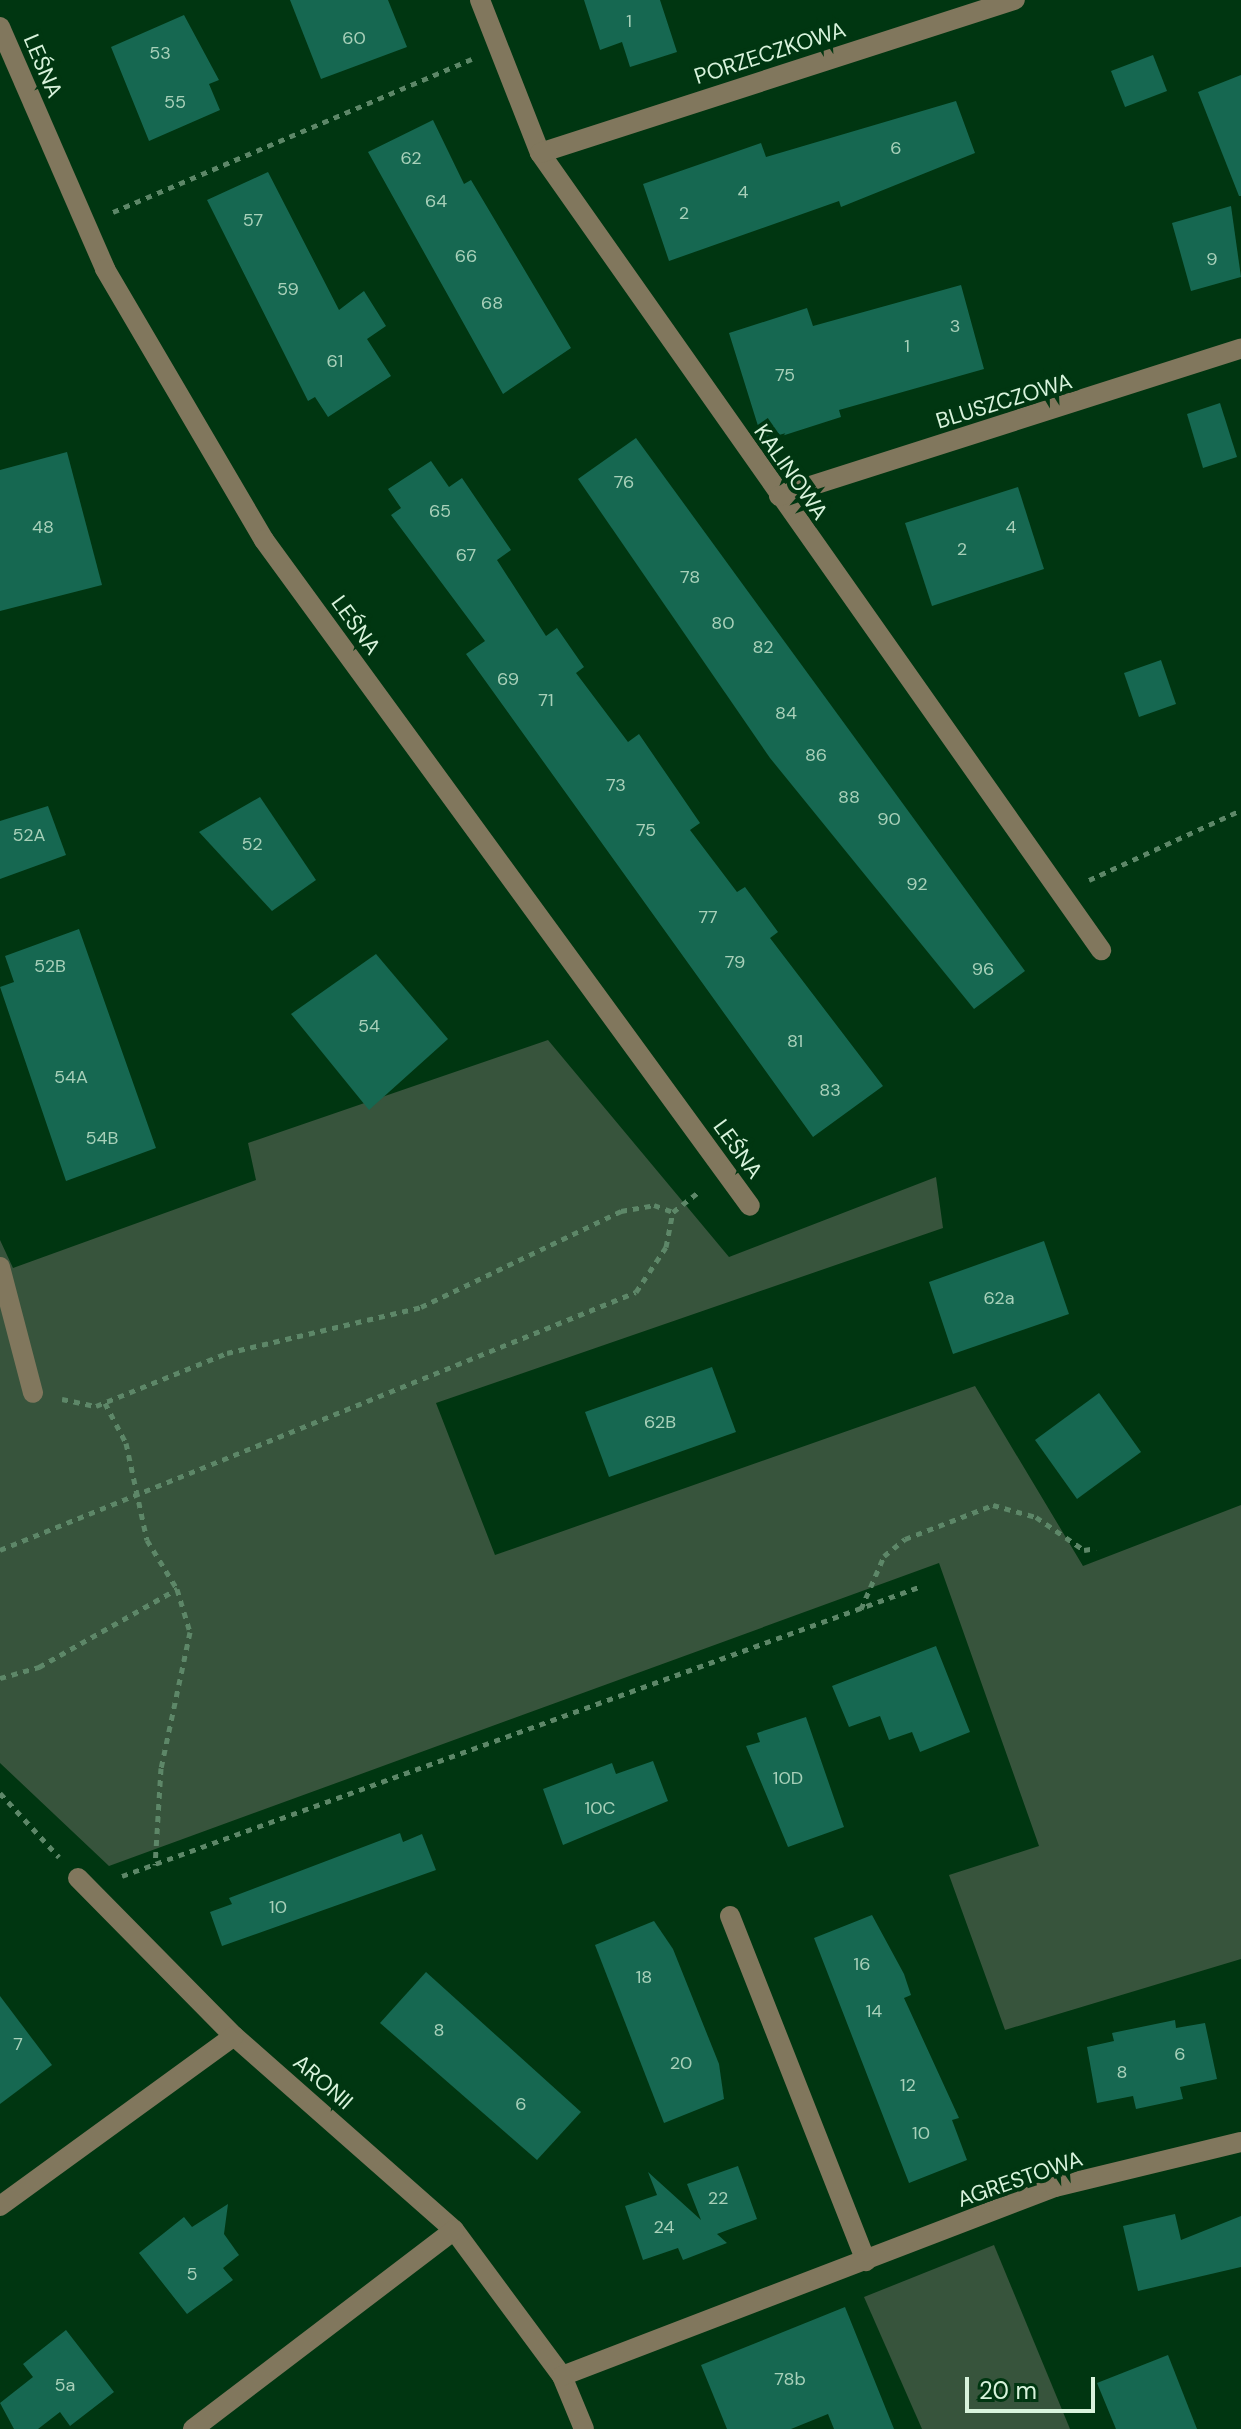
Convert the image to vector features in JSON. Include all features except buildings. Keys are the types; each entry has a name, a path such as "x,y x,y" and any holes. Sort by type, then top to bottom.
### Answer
{"street":[{"name":"KALINOWA","path":"480,0 540,153 1058,895 1101,950"},
{"name":"PORZECZKOWA","path":"540,153 1015,0"},
{"name":"LEŚNA","path":"0,27 85,224 264,540 750,1206"},
{"name":"BLUSZCZOWA","path":"779,496 1241,349"},
{"path":"0,1267 33,1393"},
{"name":"ARONII","path":"83,1884 234,2036 454,2230 562,2376 584,2429"},
{"path":"730,1916 866,2261"},
{"path":"0,2206 234,2036"},
{"name":"AGRESTOWA","path":"562,2376 1055,2187 1241,2142"},
{"path":"193,2429 454,2230"}],"path":[{"path":"85,224 498,47"},
{"path":"1058,895 1241,810"},
{"path":"0,1550 636,1292 666,1247 673,1212 654,1205 621,1211 421,1307 227,1353 96,1406"},
{"path":"104,1403 126,1443 134,1494 147,1540 177,1589 190,1632 161,1768 155,1865"},
{"path":"861,1609 884,1556 905,1539 993,1505 1036,1517 1084,1550 1096,1548"},
{"path":"0,1793 83,1884 155,1865 919,1587"},
{"path":"0,1678 39,1667 177,1589"}],"green space":[{"path":"548,1040 729,1257 936,1177 943,1228 436,1403 495,1555 975,1386 1083,1566 1241,1505 1241,1959 1005,2030 949,1875 1039,1846 939,1563 109,1866 0,1763 0,1240 13,1268 256,1180 248,1143"},
{"path":"994,2245 1070,2429 922,2429 864,2297"}]}
